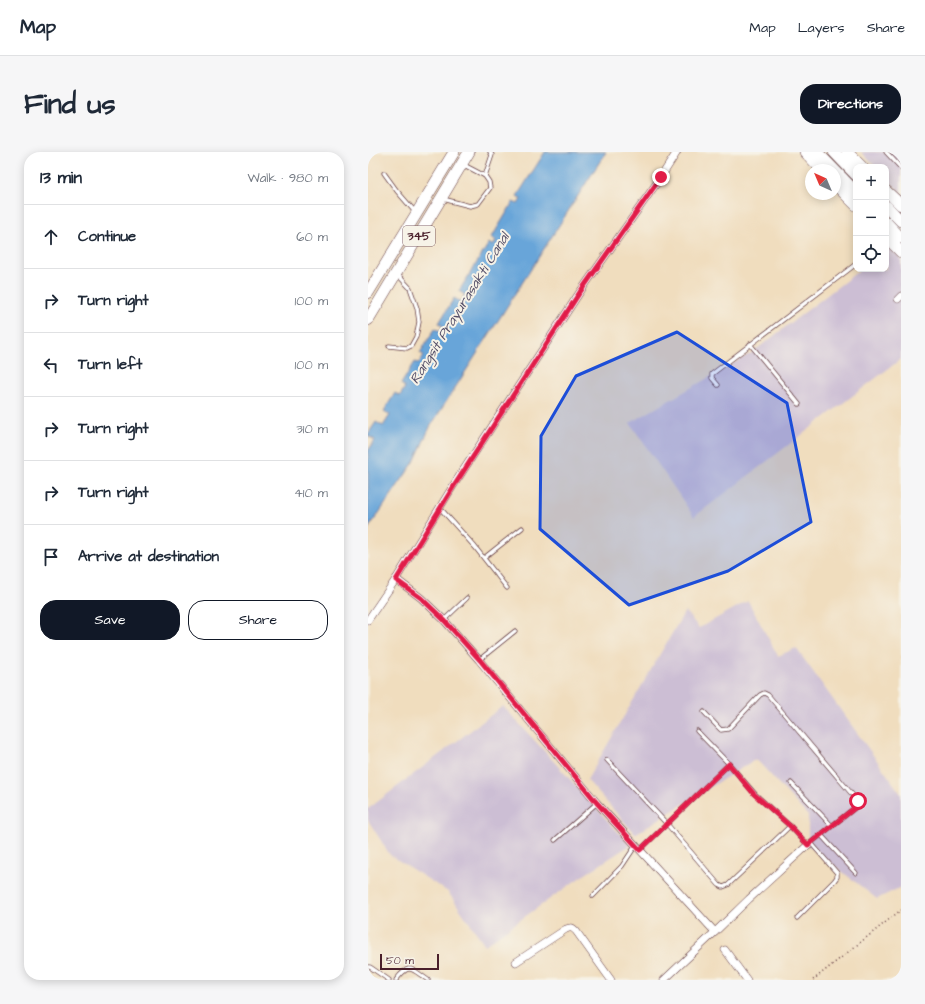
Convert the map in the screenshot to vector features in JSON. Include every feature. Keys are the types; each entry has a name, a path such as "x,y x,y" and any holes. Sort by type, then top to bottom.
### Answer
{"main road":[{"name":"345","path":"368,293 454,152"},
{"name":"345","path":"368,320 469,152"},
{"path":"805,152 816,164"},
{"path":"818,152 853,189"},
{"path":"834,152 853,171"},
{"path":"847,152 859,164"},
{"path":"841,190 853,203"},
{"path":"889,193 901,205"},
{"path":"889,209 901,221"},
{"path":"889,225 901,238"},
{"path":"889,241 901,252"}],"street":[{"path":"368,620 396,580 465,468 580,292 677,152"},
{"path":"396,580 421,598 444,620 480,660 597,803 715,932"},
{"path":"664,980 748,899 810,844"},
{"path":"516,962 570,927 576,931 607,979"},
{"path":"725,950 747,980"}],"lane":[{"path":"486,176 492,155 490,152"},
{"path":"886,152 901,168"},
{"path":"442,198 470,206 478,204 490,188 486,176 462,164"},
{"path":"384,174 416,214"},
{"path":"718,385 712,378 712,374 853,266"},
{"path":"389,346 407,348 410,346 416,337 419,322 417,308 410,288 396,274"},
{"path":"750,344 799,404"},
{"path":"440,508 475,547 507,588"},
{"path":"484,558 522,528"},
{"path":"444,620 467,598"},
{"path":"480,660 515,631"},
{"path":"704,712 721,730 728,729 760,695 764,693 768,695 858,801 857,806 810,844"},
{"path":"697,732 729,764 754,794 810,844 837,873 837,877 834,881 797,918"},
{"path":"607,760 667,824 719,885 723,887 728,885 790,826"},
{"path":"593,896 614,876 638,848 667,824 729,764"},
{"path":"791,782 832,826"},
{"path":"555,840 597,803"},
{"path":"820,835 856,873"},
{"path":"368,967 389,980"},
{"path":"396,980 403,971 408,968 428,980"}],"path":[{"path":"813,980 901,910"}],"highlighted area":[{"path":"677,332 787,403 811,522 728,571 629,605 540,529 541,436 576,376"}],"shaded area":[{"path":"861,152 901,152 901,193 889,181 889,164 873,164"},
{"path":"890,247 901,259 901,359 694,517 630,423 753,352 857,272 889,272"},
{"path":"748,601 778,656 796,648 901,794 901,887 877,899 808,845 808,816 756,759 635,834 587,780 685,611 699,628"},
{"path":"503,706 630,845 575,881 485,945 448,892 390,855 368,820 368,809"}],"water":[{"name":"Rangsit Prayurasakti Canal","path":"545,152 606,152 430,427 414,462 368,529 368,451 375,440 368,436 368,434 376,422 383,426 390,415 384,411 395,393 400,396 405,387 401,384 415,362 419,363 424,355 420,353 435,328 440,331 443,326 439,323 454,298 461,302 465,295 459,291 489,243 493,246 496,241 492,237 513,202 518,204 521,199 517,196"}],"route":[{"path":"661,177 580,292 454,486 396,580 421,598 444,620 480,660 597,803 640,850 729,764 754,794 790,826 808,845 857,806 858,801"}]}
